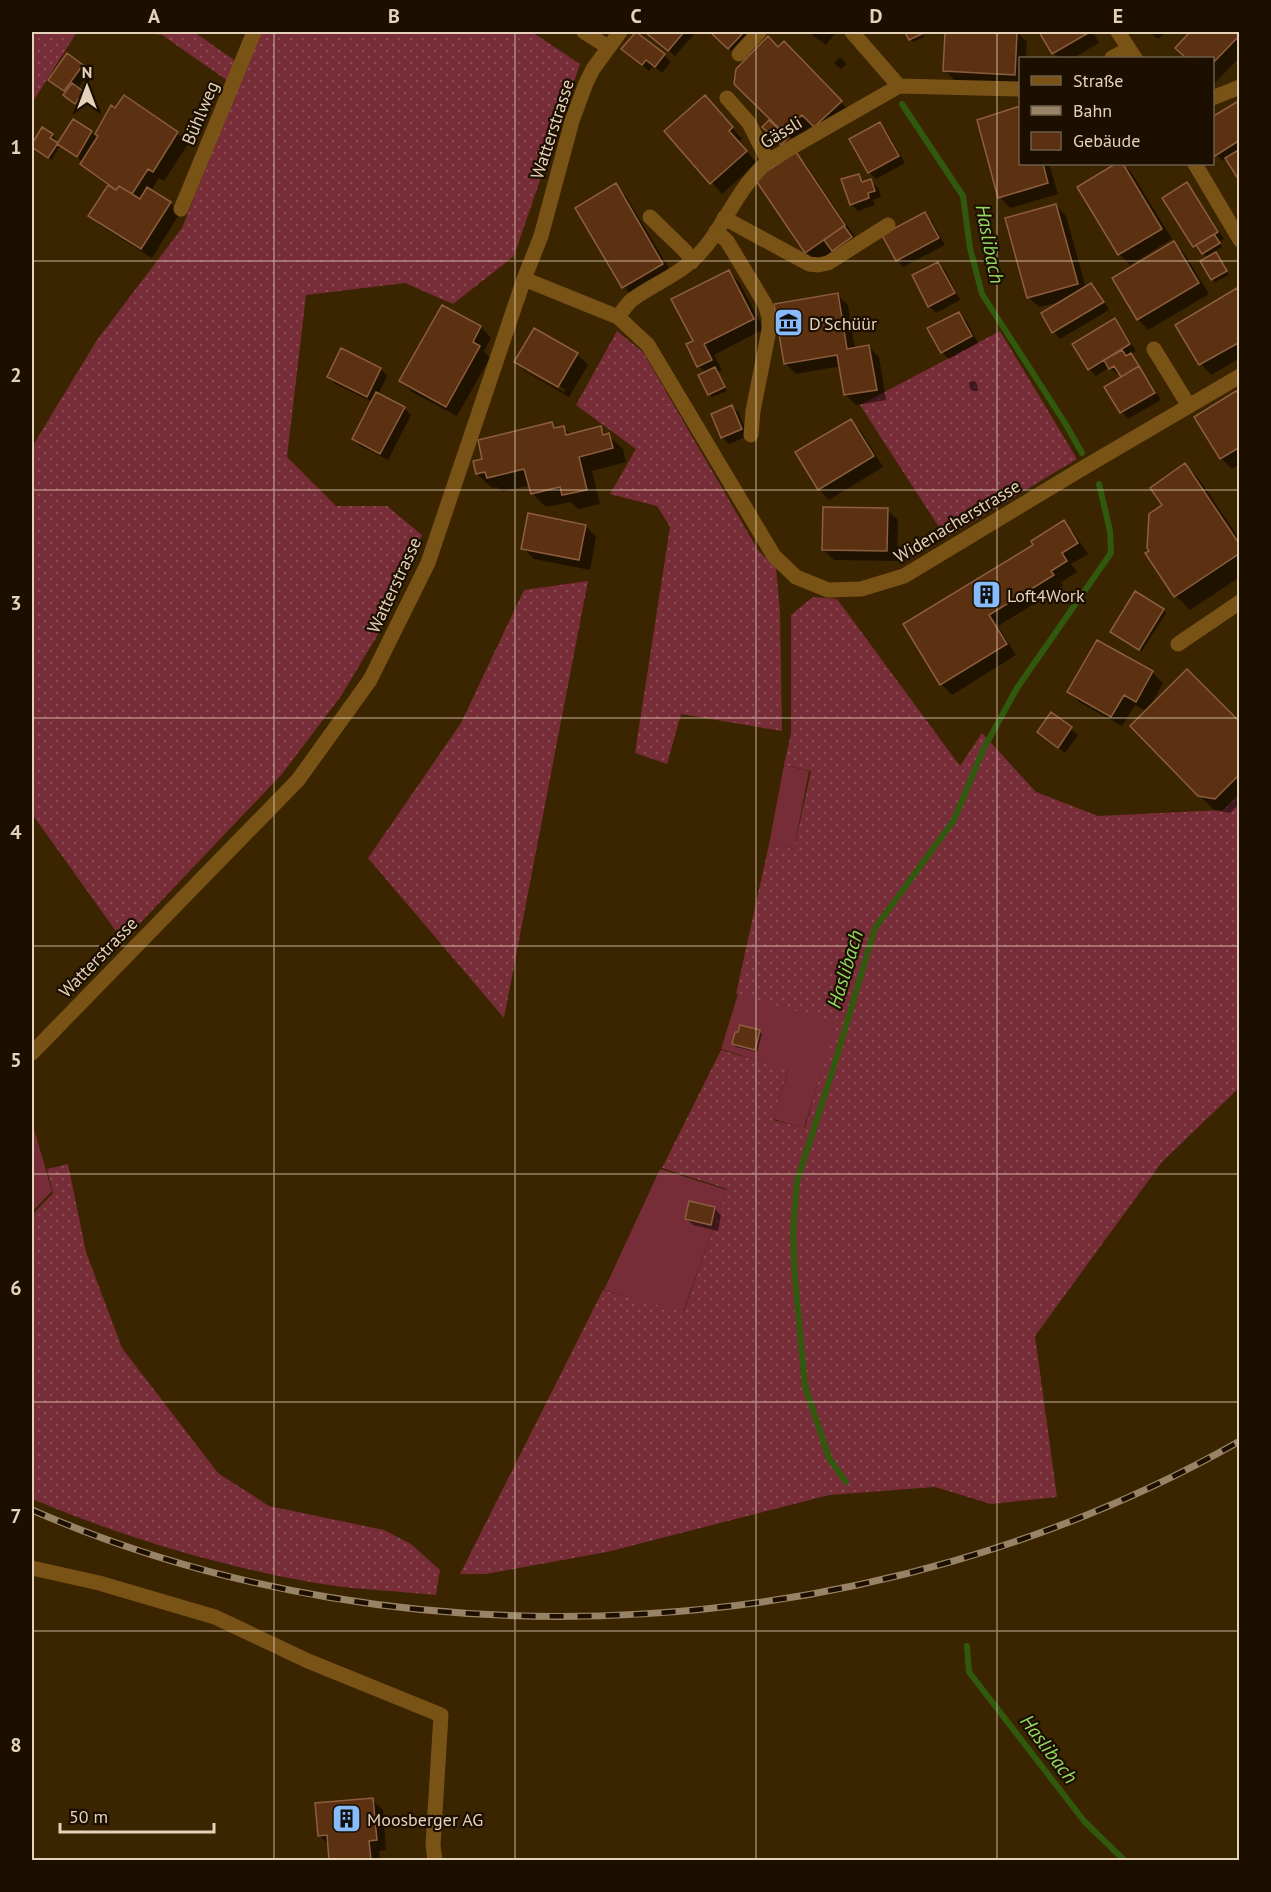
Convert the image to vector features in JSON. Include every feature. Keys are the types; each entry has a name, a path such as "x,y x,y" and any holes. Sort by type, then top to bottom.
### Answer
{"street":[{"name":"Bühlweg","path":"181,209 254,32"},
{"path":"584,32 608,47"},
{"name":"Watterstrasse","path":"32,1053 298,780 370,680 428,563 524,279 541,236 572,121 593,69 620,32"},
{"path":"739,54 759,32"},
{"path":"852,32 899,86 1019,89"},
{"path":"1117,57 1132,54 1118,32"},
{"name":"Gässli","path":"618,317 631,300 692,262 704,248 740,191 768,161 899,86"},
{"path":"1214,97 1239,87"},
{"path":"727,98 750,123 768,161"},
{"path":"1196,165 1239,240"},
{"path":"650,217 686,252 692,262"},
{"path":"720,224 809,264 818,265 828,263 888,225"},
{"path":"720,224 727,241 765,304 769,317 769,330 753,411 751,435"},
{"name":"Widenacherstrasse","path":"524,279 618,317 648,345 774,556 796,577 828,590 861,589 904,576 1239,376"},
{"path":"1154,349 1189,406"},
{"path":"1178,644 1239,602"},
{"path":"32,1568 99,1583 215,1617 308,1661 441,1715 433,1845 435,1860"}],"shaded area":[{"path":"32,32 77,32 32,103"},
{"path":"136,32 194,32 234,60 228,81 162,35"},
{"path":"260,32 532,32 580,64 514,256 453,304 405,283 306,295 287,457 336,506 387,506 422,535 383,626 341,696 282,774 123,941 32,814 32,447 97,340 182,228"},
{"path":"617,331 643,352 758,550 776,568 780,612 782,731 681,714 667,764 635,753 670,527 657,506 610,494 636,449 576,405"},
{"path":"1000,331 1077,459 946,538 860,405"},
{"path":"588,581 504,1018 368,858 461,723 524,590"},
{"path":"813,597 837,599 960,766 982,733 1036,792 1098,816 1223,810 1239,794 1239,1088 1162,1162 1035,1336 1057,1497 991,1504 935,1487 829,1495 607,1552 486,1574 460,1574 603,1290 684,1311 727,1189 662,1168 721,1050 788,1069 773,1120 805,1128 834,1024 736,994 769,844 794,849 811,771 784,765 791,733 791,615"},
{"path":"784,765 809,771 794,849 769,844"},
{"path":"738,994 836,1023 804,1128 773,1119 788,1070 721,1049"},
{"path":"32,1122 52,1191 32,1212"},
{"path":"68,1164 86,1252 122,1348 218,1473 269,1506 384,1530 411,1544 440,1570 436,1595 336,1586 248,1569 138,1539 32,1499 32,1215 53,1193 47,1169"},
{"path":"660,1169 727,1190 683,1312 604,1290"}],"building":[{"path":"636,32 665,54 655,67 646,60 642,65 621,49"},
{"path":"645,32 684,32 668,51"},
{"path":"710,32 744,32 728,49"},
{"path":"905,32 921,32 922,34 909,40"},
{"path":"945,32 1017,32 1015,75 943,71"},
{"path":"1039,32 1090,32 1052,54"},
{"path":"1190,32 1235,32 1239,36 1214,62 1214,57 1185,57 1175,48"},
{"path":"768,36 778,47 784,41 842,101 814,127 802,115 784,133 734,84 736,69"},
{"path":"67,53 83,65 64,91 48,80"},
{"path":"72,83 84,92 75,104 63,95"},
{"path":"124,95 178,132 153,172 148,169 132,194 119,186 116,190 80,164 98,136 95,134 111,105 115,108"},
{"path":"705,95 733,127 729,131 747,151 710,184 664,131"},
{"path":"1240,100 1240,140 1215,156 1214,155 1214,116"},
{"path":"1019,106 1019,165 1043,165 1048,183 998,198 977,120"},
{"path":"73,119 92,131 77,157 57,144"},
{"path":"769,120 788,138 781,145 762,127"},
{"path":"880,122 899,156 868,173 849,139"},
{"path":"42,127 53,134 50,138 58,143 48,158 32,147"},
{"path":"1240,149 1240,182 1225,158"},
{"path":"796,152 845,225 805,253 755,179"},
{"path":"1113,165 1124,165 1162,229 1118,255 1077,187"},
{"path":"859,174 862,182 871,179 875,191 868,193 869,198 850,205 841,179"},
{"path":"1187,182 1218,232 1193,247 1162,198"},
{"path":"616,183 663,264 622,288 575,208"},
{"path":"108,185 116,190 119,186 140,199 147,187 171,202 141,249 88,216"},
{"path":"1056,204 1078,284 1027,298 1005,218"},
{"path":"925,212 939,238 896,261 882,235"},
{"path":"844,226 852,237 832,251 824,240"},
{"path":"1214,234 1220,243 1202,254 1196,245"},
{"path":"1174,241 1199,283 1137,320 1112,278"},
{"path":"1216,252 1227,271 1211,280 1200,261"},
{"path":"938,262 955,293 928,307 912,275"},
{"path":"729,270 754,319 704,344 712,360 697,367 686,344 693,341 671,299"},
{"path":"1091,283 1104,302 1052,333 1041,313"},
{"path":"1237,288 1240,292 1240,342 1199,365 1175,325"},
{"path":"838,293 847,349 869,345 877,390 844,395 837,355 784,364 774,304"},
{"path":"442,305 481,326 473,342 480,346 446,407 399,381"},
{"path":"959,312 972,336 941,353 927,328"},
{"path":"1115,318 1130,344 1088,370 1072,344"},
{"path":"534,328 578,353 558,387 514,362"},
{"path":"341,348 381,368 367,397 327,377"},
{"path":"1122,350 1126,356 1131,353 1139,366 1121,377 1114,366 1109,369 1104,360"},
{"path":"1139,366 1155,393 1120,413 1104,387"},
{"path":"715,367 725,387 708,395 698,375"},
{"path":"1236,391 1240,396 1240,447 1220,459 1194,417"},
{"path":"376,392 405,407 380,454 352,439"},
{"path":"732,405 742,429 721,438 711,414"},
{"path":"851,419 874,456 818,490 795,452"},
{"path":"552,422 554,428 564,426 566,435 601,426 603,435 609,433 613,448 579,457 587,490 562,495 560,487 531,494 524,469 487,478 485,472 476,474 473,461 482,459 478,440"},
{"path":"1185,463 1240,545 1240,553 1174,597 1145,553 1149,551 1147,548 1149,514 1162,505 1150,488"},
{"path":"823,507 888,508 887,551 822,550"},
{"path":"528,513 586,525 579,560 521,549"},
{"name":"Loft4Work","path":"1064,520 1078,543 1062,553 1067,561 1051,571 1054,575 989,615 1007,644 940,685 903,624 1033,545 1031,541"},
{"path":"1135,591 1164,609 1139,650 1110,632"},
{"path":"1097,640 1153,671 1136,702 1124,695 1111,717 1067,692"},
{"path":"1187,669 1240,722 1240,774 1215,799 1198,796 1130,726"},
{"path":"1051,712 1072,727 1058,748 1037,732"},
{"path":"740,1025 760,1030 755,1050 732,1044 735,1032 738,1032"},
{"path":"689,1201 715,1207 711,1225 685,1219"},
{"name":"Moosberger AG","path":"373,1798 377,1840 369,1841 371,1860 329,1860 327,1835 318,1836 315,1803"}],"waterway":[{"name":"Haslibach","path":"902,104 963,196 970,248 982,294 1082,453"},
{"name":"Haslibach","path":"846,1482 829,1458 805,1386 793,1233 797,1181 875,928 954,820 983,750 1017,688 1111,553 1110,531 1099,484"},
{"name":"Haslibach","path":"967,1646 969,1672 1084,1821 1124,1860"}],"railway":[{"path":"32,1510 178,1563 330,1598 486,1614 644,1614 800,1596 953,1561 1101,1509 1240,1441"}],"place":[{"name":"D'Schüür","path":"788,323"},
{"name":"Loft4Work","path":"986,595"},
{"name":"Moosberger AG","path":"346,1819"}]}
